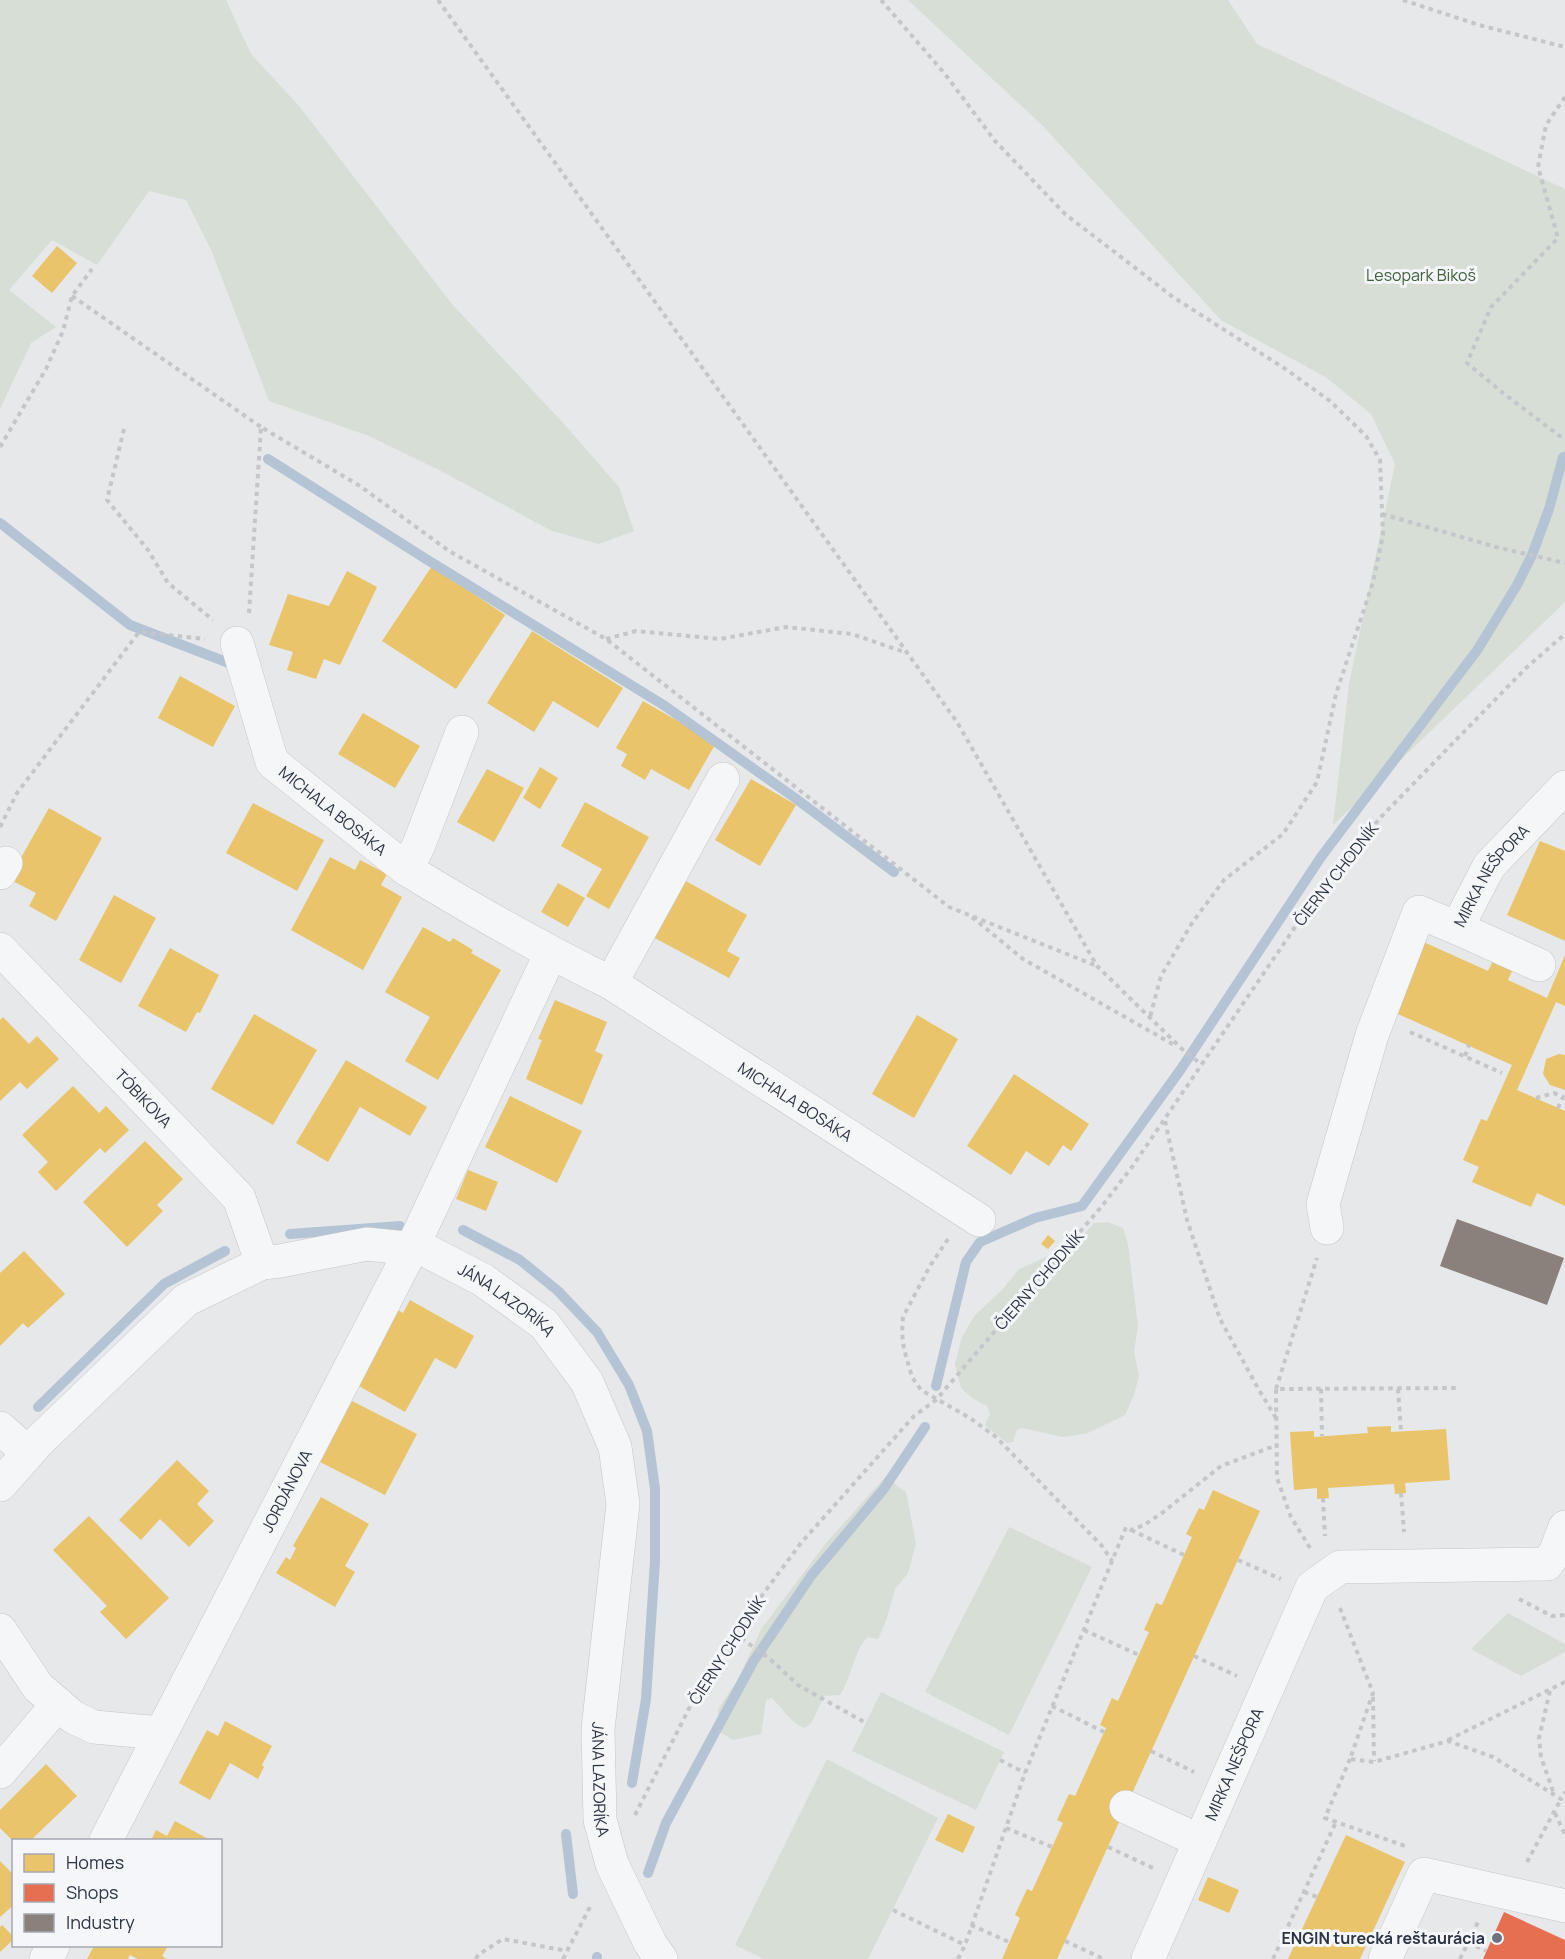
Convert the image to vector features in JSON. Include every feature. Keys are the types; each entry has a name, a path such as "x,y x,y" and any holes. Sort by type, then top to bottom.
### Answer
{"street":[{"name":"MICHALA BOSÁKA","path":"237,643 272,762 406,869 484,917 610,983 969,1217"},
{"path":"406,869 418,847 462,732"},
{"path":"610,983 723,779"},
{"name":"MIRKA NEŠPORA","path":"1539,965 1457,928 1489,866 1565,787"},
{"path":"1327,1228 1323,1204 1379,1018 1419,912 1457,928"},
{"name":"TÓBIKOVA","path":"0,949 239,1198 262,1263"},
{"path":"412,1248 551,953"},
{"name":"JÁNA LAZORÍKA","path":"0,1485 28,1453 186,1300 262,1263 367,1244 425,1251 483,1280 544,1324 587,1382 615,1447 622,1504 598,1729 600,1820 612,1864"},
{"name":"JORDÁNOVA","path":"107,1839 412,1248"},
{"path":"0,1428 28,1453"},
{"name":"MIRKA NEŠPORA","path":"1148,1959 1312,1587 1340,1567 1547,1564 1555,1552 1565,1527"},
{"path":"0,1630 38,1687 73,1717 94,1727 161,1733"},
{"path":"0,1772 58,1704"},
{"path":"1126,1807 1200,1841"},
{"path":"612,1864 650,1943 661,1959"},
{"path":"1385,1959 1424,1874 1565,1906"}],"path":[{"path":"438,0 957,722 1057,900 1097,966 1182,1049 1201,1064"},
{"path":"882,0 945,74 995,141 1065,214 1173,297 1287,370 1330,401 1366,436 1380,460 1383,535 1373,582 1336,694 1317,782 1283,834 1224,880 1192,923 1161,976 1150,1017"},
{"path":"1403,0 1479,25 1565,47"},
{"path":"1565,97 1546,125 1539,168 1558,238 1491,307 1467,363 1565,440"},
{"path":"0,447 46,369 63,331 72,296 92,269"},
{"path":"72,296 261,427 360,486 449,551 606,639 949,907 1097,966"},
{"path":"0,827 16,793 138,632 248,644 250,568 261,427"},
{"path":"124,429 107,500 148,550 168,583 201,609 237,643"},
{"path":"1382,514 1496,547 1565,563"},
{"path":"606,639 636,631 720,639 786,627 852,634 908,654"},
{"name":"ČIERNY CHODNÍK","path":"563,1959 699,1691 734,1634 801,1543 914,1416 936,1400 1102,1206 1165,1120 1323,886 1373,825 1526,668 1565,634"},
{"path":"969,915 1023,958 1182,1049"},
{"path":"1379,1018 1502,1073"},
{"path":"1464,1056 1469,1046"},
{"path":"1536,1098 1554,1093 1564,1098 1558,1108"},
{"path":"1165,1120 1187,1221 1220,1319 1258,1390 1277,1418"},
{"path":"1327,1228 1276,1389 1277,1478 1291,1517 1328,1576 1373,1693 1374,1761"},
{"path":"930,1266 903,1317 904,1349 912,1377 921,1389 936,1400 970,1418 996,1437 1102,1546 1112,1561"},
{"path":"1276,1389 1458,1388"},
{"path":"1321,1389 1322,1436"},
{"path":"1398,1389 1401,1432"},
{"path":"1131,1530 1144,1525 1162,1513 1221,1466 1277,1445"},
{"path":"1401,1493 1405,1540"},
{"path":"1323,1498 1325,1538"},
{"path":"958,1959 965,1945 1025,1773 1126,1527 1184,1555"},
{"path":"1238,1560 1282,1579"},
{"path":"1084,1630 1139,1655"},
{"path":"734,1634 770,1659 798,1685 866,1723"},
{"path":"1194,1656 1248,1681"},
{"path":"1350,1759 1374,1761 1448,1740 1565,1682"},
{"path":"1551,1690 1539,1738 1541,1757 1554,1794"},
{"path":"1373,1693 1350,1759 1325,1818 1421,1852 1424,1874"},
{"path":"1052,1706 1104,1732"},
{"path":"1448,1740 1493,1757 1561,1799"},
{"path":"1151,1752 1205,1777"},
{"path":"1000,1760 1025,1773"},
{"path":"1508,1893 1521,1874 1565,1792"},
{"path":"1554,1812 1565,1835"},
{"path":"1273,1959 1336,1822"},
{"path":"1006,1828 1052,1847"},
{"path":"1108,1847 1162,1872"},
{"path":"1304,1892 1317,1898"},
{"path":"893,1910 965,1945"},
{"path":"971,1925 1009,1942"},
{"path":"476,1959 478,1955 503,1939 567,1951"},
{"path":"1065,1941 1104,1959"},
{"path":"1468,1942 1486,1951"}],"green space":[{"path":"0,0 226,0 251,54 299,106 452,304 564,424 619,487 634,531 599,544 552,531 441,471 369,436 269,401 212,252 186,200 149,191 97,265 52,240 9,290 56,327 31,343 0,409"},
{"name":"Lesopark Bikoš","path":"908,0 1228,0 1257,44 1565,189 1565,602 1333,825 1349,684 1395,464 1371,414 1327,378 1221,320 1043,126"},
{"path":"1107,1222 1123,1228 1128,1244 1138,1326 1134,1352 1139,1376 1125,1415 1088,1433 1063,1437 1022,1428 1017,1430 1013,1442 1007,1443 985,1425 990,1414 987,1406 972,1398 961,1388 955,1364 962,1337 975,1315 1002,1290 1019,1269 1046,1257 1067,1252 1094,1223"},
{"path":"887,1475 906,1492 916,1544 908,1573 895,1589 878,1639 868,1637 856,1656 840,1695 824,1696 812,1722 805,1728 790,1719 771,1698 766,1701 761,1734 733,1740 718,1731 718,1709 737,1681 762,1628 826,1543"},
{"path":"1009,1527 1092,1567 1009,1735 925,1692"},
{"path":"1508,1613 1565,1644 1565,1652 1521,1676 1471,1649"},
{"path":"881,1692 1004,1752 976,1810 852,1751"},
{"path":"827,1759 938,1818 868,1959 764,1959 735,1945"}],"building: Homes":[{"path":"57,246 77,263 52,293 32,276"},
{"path":"432,566 505,615 456,689 382,641"},
{"path":"347,571 377,587 340,665 324,659 316,679 287,670 293,652 269,645 288,594 329,606"},
{"path":"532,631 623,688 598,728 553,701 534,732 487,703"},
{"path":"180,676 235,706 213,747 158,718"},
{"path":"643,701 716,743 689,790 651,769 645,780 621,766 627,754 616,748"},
{"path":"363,713 420,746 395,788 338,754"},
{"path":"540,767 558,778 540,809 523,798"},
{"path":"487,769 524,788 494,842 457,822"},
{"path":"751,779 796,805 760,866 715,840"},
{"path":"585,802 649,837 609,909 586,896 602,869 561,846"},
{"path":"253,803 324,840 297,891 226,853"},
{"path":"49,808 102,838 56,921 29,906 36,893 9,879"},
{"path":"1540,841 1565,851 1565,941 1507,915"},
{"path":"330,857 355,870 360,860 387,874 381,885 402,897 363,970 291,930"},
{"path":"684,880 747,915 727,951 740,958 729,978 653,937"},
{"path":"558,883 585,898 568,927 541,912"},
{"path":"114,895 156,918 121,983 79,960"},
{"path":"423,927 450,942 453,938 473,950 471,953 501,970 438,1080 405,1061 430,1017 385,992"},
{"path":"1419,940 1488,971 1498,951 1517,960 1508,980 1547,998 1565,955 1565,1006 1556,1002 1517,1090 1565,1111 1565,1206 1537,1193 1531,1207 1472,1182 1479,1167 1463,1160 1481,1119 1487,1121 1512,1065 1389,1010"},
{"path":"170,948 219,975 200,1013 197,1012 186,1032 138,1006"},
{"path":"555,1000 607,1022 595,1051 603,1055 582,1105 526,1079 542,1040 538,1039"},
{"path":"254,1014 317,1050 273,1125 211,1089"},
{"path":"917,1015 958,1039 914,1118 872,1094"},
{"path":"3,1017 29,1044 37,1036 59,1059 27,1089 20,1082 0,1101 0,1020"},
{"path":"1559,1054 1565,1055 1565,1090 1550,1085 1543,1074 1546,1059"},
{"path":"346,1060 427,1107 410,1136 360,1107 328,1162 296,1143"},
{"path":"1014,1074 1089,1124 1071,1151 1063,1145 1049,1166 1026,1151 1011,1175 967,1146"},
{"path":"73,1086 99,1113 106,1106 129,1130 105,1153 100,1148 56,1191 38,1172 48,1162 22,1135"},
{"path":"510,1096 582,1131 557,1183 485,1147"},
{"path":"145,1141 183,1179 157,1205 163,1211 127,1247 83,1202"},
{"path":"468,1170 498,1182 486,1211 456,1199"},
{"path":"1048,1235 1055,1241 1048,1249 1041,1244"},
{"path":"24,1251 65,1294 28,1328 23,1323 0,1346 0,1273"},
{"path":"410,1300 474,1336 456,1369 435,1358 405,1412 357,1385 398,1310 403,1313"},
{"path":"352,1401 417,1434 385,1495 320,1462"},
{"path":"1391,1426 1391,1432 1446,1429 1450,1480 1405,1483 1406,1493 1395,1494 1394,1484 1328,1488 1329,1498 1317,1499 1317,1488 1294,1490 1290,1432 1314,1431 1314,1437 1368,1433 1367,1427"},
{"path":"177,1460 209,1491 197,1504 214,1521 189,1547 160,1519 141,1540 119,1520"},
{"path":"1213,1490 1260,1511 1057,1959 1002,1959 1020,1918 1015,1915 1027,1889 1032,1891 1063,1823 1057,1820 1069,1794 1075,1796 1106,1728 1100,1725 1112,1698 1118,1701 1149,1632 1144,1630 1156,1603 1162,1605 1192,1537 1186,1534 1199,1508 1204,1510"},
{"path":"321,1497 369,1524 345,1566 355,1572 335,1607 276,1573 286,1557 290,1560 296,1548 293,1546"},
{"path":"89,1516 169,1598 126,1639 100,1612 107,1606 53,1550"},
{"path":"225,1721 272,1746 258,1779 230,1763 210,1800 179,1783 207,1730 218,1736"},
{"path":"46,1764 77,1796 32,1839 12,1840 0,1828 0,1810"},
{"path":"948,1814 975,1827 963,1853 935,1840"},
{"path":"175,1821 208,1839 152,1839 156,1830 167,1836"},
{"path":"1346,1835 1405,1862 1360,1959 1288,1959"},
{"path":"0,1861 12,1873 12,1907 0,1917"},
{"path":"1208,1877 1239,1890 1229,1913 1198,1900"},
{"path":"2,1925 12,1935 12,1941 0,1952 0,1927"},
{"path":"93,1947 167,1947 162,1956 167,1959 138,1959 130,1955 128,1959 87,1959"}],"building: Shops":[{"path":"1504,1912 1565,1940 1565,1959 1483,1959"}],"building: Industry":[{"path":"1457,1219 1564,1258 1547,1305 1440,1266"}],"waterway":[{"path":"936,1386 966,1262 980,1242 1035,1218 1082,1206 1181,1069 1321,857 1478,649 1517,585 1532,555 1549,509 1563,457"},
{"path":"268,459 665,706 795,798 894,872"},
{"path":"0,523 130,625 234,665"},
{"path":"290,1234 400,1226"},
{"path":"463,1230 520,1260 558,1291 597,1332 629,1385 647,1431 655,1489 655,1561 646,1699 632,1783"},
{"path":"38,1407 164,1284 225,1251"},
{"path":"648,1873 666,1823 753,1662 811,1576 883,1490 925,1427"},
{"path":"566,1834 573,1894"}],"place":[{"name":"ENGIN turecká reštaurácia","path":"1497,1938"}]}
